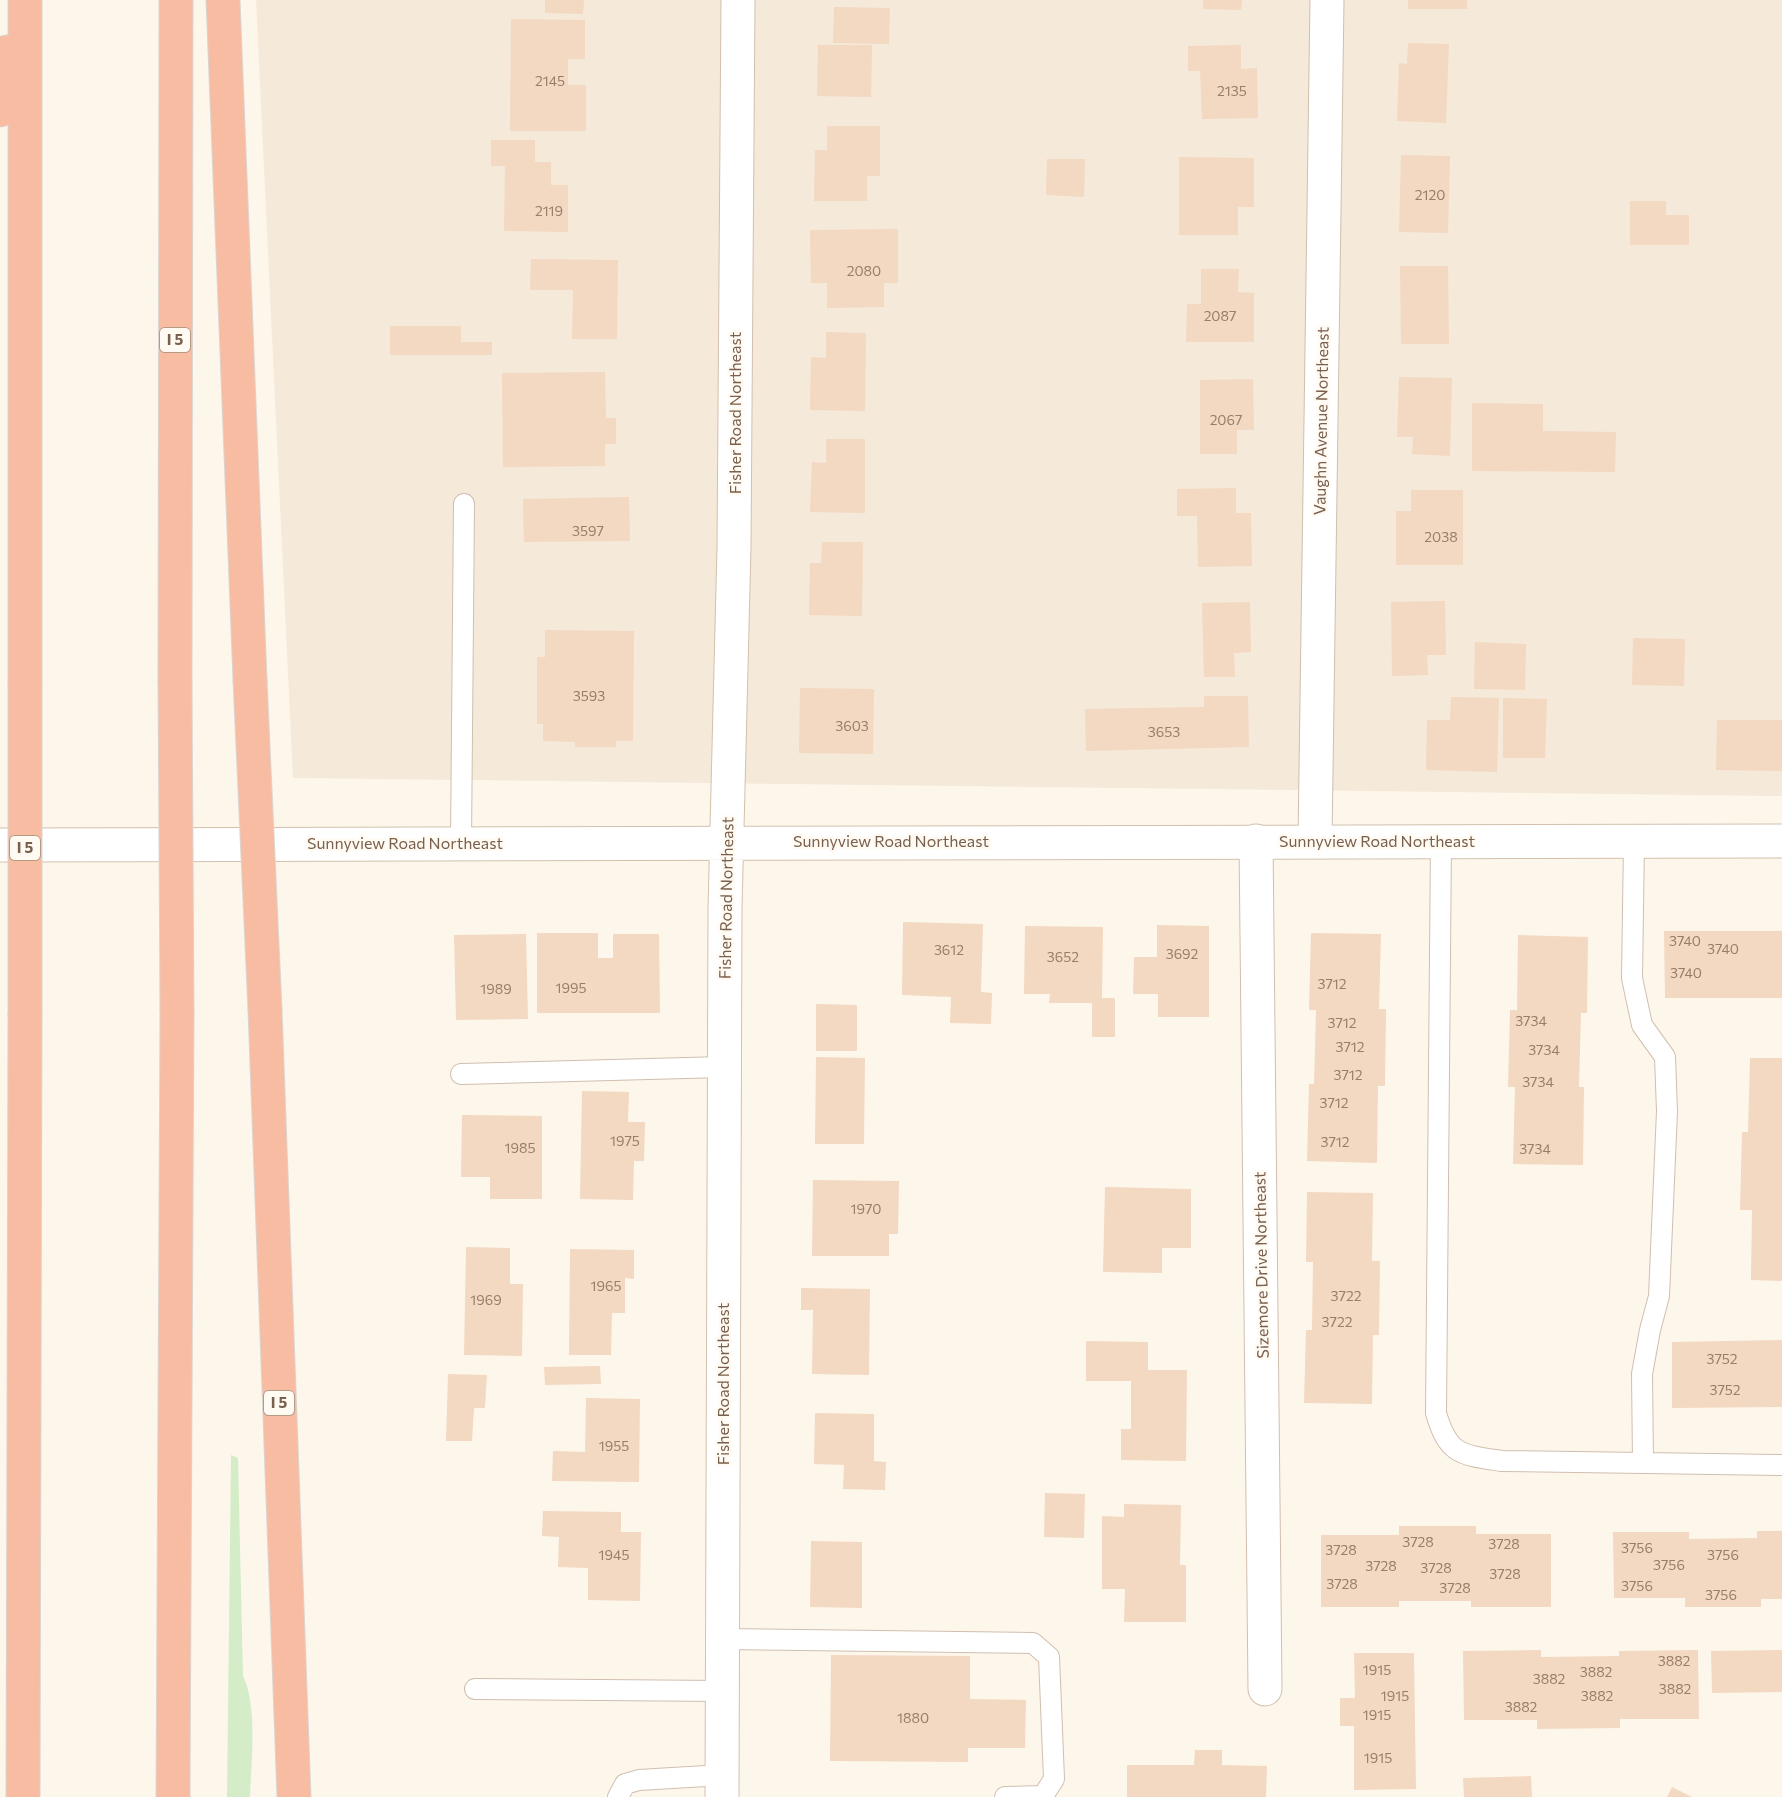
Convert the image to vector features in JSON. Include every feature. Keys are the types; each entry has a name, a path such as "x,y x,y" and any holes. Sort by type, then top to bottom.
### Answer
{"highway":[{"path":"0,110 14,0"},
{"name":"I 5","path":"23,1797 26,1016 25,0"},
{"name":"I 5","path":"173,1797 177,1011 176,0"},
{"name":"I 5","path":"223,0 265,1010 294,1797"}],"street":[{"name":"Fisher Road Northeast","path":"722,1786 726,842 734,547 738,0"},
{"name":"Vaughn Avenue Northeast","path":"1315,841 1327,0"},
{"name":"Sunnyview Road Northeast","path":"0,845 1256,840 1782,841"},
{"name":"Sizemore Drive Northeast","path":"1256,840 1265,1689"}],"lane":[{"path":"461,843 464,504"},
{"path":"1441,841 1436,1413 1443,1437 1465,1456 1502,1461 1643,1461 1782,1465"},
{"path":"1634,841 1632,978 1642,1025 1665,1057 1667,1112 1659,1296 1642,1374 1643,1461"},
{"path":"461,1074 724,1066"},
{"path":"722,1639 1033,1643 1048,1657 1054,1779 1043,1796 1005,1797"},
{"path":"475,1689 721,1691"},
{"path":"618,1797 625,1784 639,1780 722,1786"}],"shaded area":[{"path":"256,0 1782,0 1782,796 293,778"}],"green space":[{"path":"231,1455 238,1458 243,1676 251,1703 252,1719 250,1797 227,1797"}],"building":[{"path":"545,0 584,0 583,14 545,13"},
{"path":"1203,0 1242,0 1241,10 1203,9"},
{"path":"1408,0 1467,0 1467,9 1408,9"},
{"path":"834,7 890,8 889,44 833,43"},
{"path":"511,19 585,20 585,59 568,59 568,85 586,85 586,131 510,131"},
{"path":"1408,43 1449,44 1446,123 1397,121 1399,63 1407,64"},
{"path":"818,45 872,45 871,97 817,96"},
{"path":"1241,45 1241,69 1257,68 1258,118 1202,119 1200,71 1188,71 1188,46"},
{"path":"827,126 880,126 880,176 867,176 867,201 814,201 815,150 827,150"},
{"path":"491,140 535,140 535,162 551,162 551,185 568,185 568,232 504,231 505,166 491,166"},
{"path":"1401,155 1450,156 1448,233 1399,232"},
{"path":"1179,157 1254,158 1254,207 1238,207 1238,235 1179,235"},
{"path":"1047,159 1085,159 1084,197 1046,195"},
{"path":"1630,201 1666,201 1666,215 1689,215 1689,245 1630,245"},
{"path":"898,229 898,283 884,283 884,307 827,308 827,283 811,283 810,230"},
{"path":"531,259 618,260 617,339 572,339 573,290 530,290"},
{"path":"1400,266 1448,266 1449,344 1401,344"},
{"path":"1201,269 1239,269 1238,292 1254,293 1254,342 1186,342 1187,304 1201,304"},
{"path":"390,326 461,326 461,342 492,342 492,355 390,355"},
{"path":"826,332 866,333 865,411 810,410 811,357 826,358"},
{"path":"605,372 606,418 616,418 616,444 605,444 605,466 503,467 502,373"},
{"path":"1399,377 1452,378 1450,456 1412,454 1413,437 1397,437"},
{"path":"1253,379 1254,430 1237,430 1237,454 1200,454 1200,380"},
{"path":"1472,403 1543,404 1543,431 1616,432 1615,472 1472,471"},
{"path":"826,439 865,439 865,513 810,512 812,462 826,463"},
{"path":"1236,488 1236,513 1251,513 1252,566 1198,567 1197,516 1177,516 1177,489"},
{"path":"1411,490 1463,490 1463,565 1396,565 1396,511 1411,511"},
{"path":"629,497 630,541 524,542 523,499"},
{"path":"822,542 863,542 862,616 809,615 810,563 821,563"},
{"path":"1445,601 1446,655 1427,655 1428,675 1392,676 1391,602"},
{"path":"1250,602 1251,652 1234,653 1235,677 1204,677 1202,603"},
{"path":"545,630 634,631 633,741 616,741 616,747 575,747 575,742 543,741 543,724 537,724 537,657 545,657"},
{"path":"1633,638 1685,639 1684,686 1632,685"},
{"path":"1475,642 1526,644 1525,690 1474,689"},
{"path":"800,688 874,689 873,754 799,753"},
{"path":"1204,696 1248,696 1249,747 1086,751 1085,709 1204,707"},
{"path":"1451,697 1499,698 1497,772 1426,770 1427,720 1450,720"},
{"path":"1503,698 1547,699 1545,758 1503,758"},
{"path":"1717,720 1782,720 1782,771 1716,770"},
{"path":"903,922 983,924 981,992 992,993 991,1024 950,1023 951,997 902,995"},
{"path":"1157,925 1209,926 1209,1017 1158,1017 1158,994 1133,994 1134,957 1157,957"},
{"path":"1025,926 1103,927 1102,998 1115,998 1115,1037 1092,1037 1092,1003 1049,1003 1050,994 1024,994"},
{"path":"1664,931 1782,931 1782,998 1665,998"},
{"path":"537,933 598,933 598,958 613,958 613,934 659,934 660,1013 537,1013"},
{"path":"1311,933 1381,934 1379,1009 1386,1009 1385,1086 1378,1086 1377,1163 1307,1161 1309,1084 1314,1084 1316,1010 1309,1010"},
{"path":"526,934 528,1019 456,1020 454,935"},
{"path":"1518,935 1588,937 1587,1013 1581,1013 1579,1087 1584,1087 1583,1165 1513,1164 1515,1087 1508,1087 1510,1010 1517,1010"},
{"path":"816,1004 857,1005 857,1051 816,1051"},
{"path":"816,1057 865,1058 864,1144 815,1144"},
{"path":"1750,1058 1782,1058 1782,1281 1751,1280 1752,1210 1740,1210 1742,1132 1748,1132"},
{"path":"582,1091 629,1092 628,1122 645,1122 644,1161 634,1161 633,1200 580,1199"},
{"path":"462,1115 542,1116 542,1199 490,1199 490,1177 461,1177"},
{"path":"813,1180 899,1181 898,1234 889,1234 889,1256 812,1256"},
{"path":"1105,1187 1191,1189 1191,1248 1162,1248 1162,1273 1103,1272"},
{"path":"1307,1192 1373,1193 1372,1261 1380,1261 1379,1335 1373,1335 1372,1404 1304,1403 1306,1330 1312,1330 1313,1262 1306,1262"},
{"path":"466,1247 510,1248 510,1284 523,1284 522,1356 464,1355"},
{"path":"570,1249 634,1250 634,1279 625,1278 625,1313 612,1313 611,1355 569,1355"},
{"path":"801,1288 870,1289 869,1375 812,1374 813,1310 801,1310"},
{"path":"1782,1340 1782,1407 1672,1408 1672,1342"},
{"path":"1086,1341 1148,1342 1148,1370 1187,1370 1186,1461 1121,1460 1121,1429 1131,1429 1131,1381 1086,1381"},
{"path":"600,1366 601,1384 545,1385 544,1367"},
{"path":"448,1374 487,1375 485,1408 474,1408 472,1441 446,1441"},
{"path":"586,1398 640,1399 639,1482 552,1481 553,1451 585,1452"},
{"path":"815,1413 874,1414 874,1461 886,1462 885,1490 843,1489 844,1465 814,1464"},
{"path":"1045,1493 1085,1494 1084,1538 1044,1537"},
{"path":"1124,1504 1181,1505 1180,1565 1186,1565 1186,1622 1124,1622 1125,1589 1102,1589 1102,1516 1124,1517"},
{"path":"543,1511 621,1512 621,1532 641,1532 640,1601 588,1600 588,1568 558,1567 559,1537 542,1536"},
{"path":"1399,1526 1476,1526 1476,1534 1551,1534 1551,1607 1471,1607 1471,1601 1399,1601 1399,1607 1321,1607 1321,1535 1399,1535"},
{"path":"1757,1531 1782,1531 1782,1599 1761,1599 1761,1607 1685,1607 1685,1598 1614,1598 1613,1532 1689,1532 1689,1539 1757,1538"},
{"path":"811,1541 862,1542 862,1608 810,1607"},
{"path":"1541,1650 1541,1657 1619,1656 1619,1651 1698,1650 1699,1719 1620,1719 1620,1728 1537,1729 1537,1720 1464,1720 1463,1651"},
{"path":"1782,1650 1782,1692 1712,1693 1711,1651"},
{"path":"1354,1653 1414,1653 1416,1789 1354,1790 1354,1726 1340,1726 1340,1698 1355,1698"},
{"path":"831,1655 970,1656 970,1699 1026,1700 1025,1748 968,1748 968,1762 830,1761"},
{"path":"1195,1750 1222,1750 1222,1765 1267,1766 1266,1797 1127,1797 1127,1765 1194,1765"},
{"path":"1531,1776 1532,1797 1464,1797 1463,1778"},
{"path":"1672,1787 1692,1797 1667,1797"}]}
